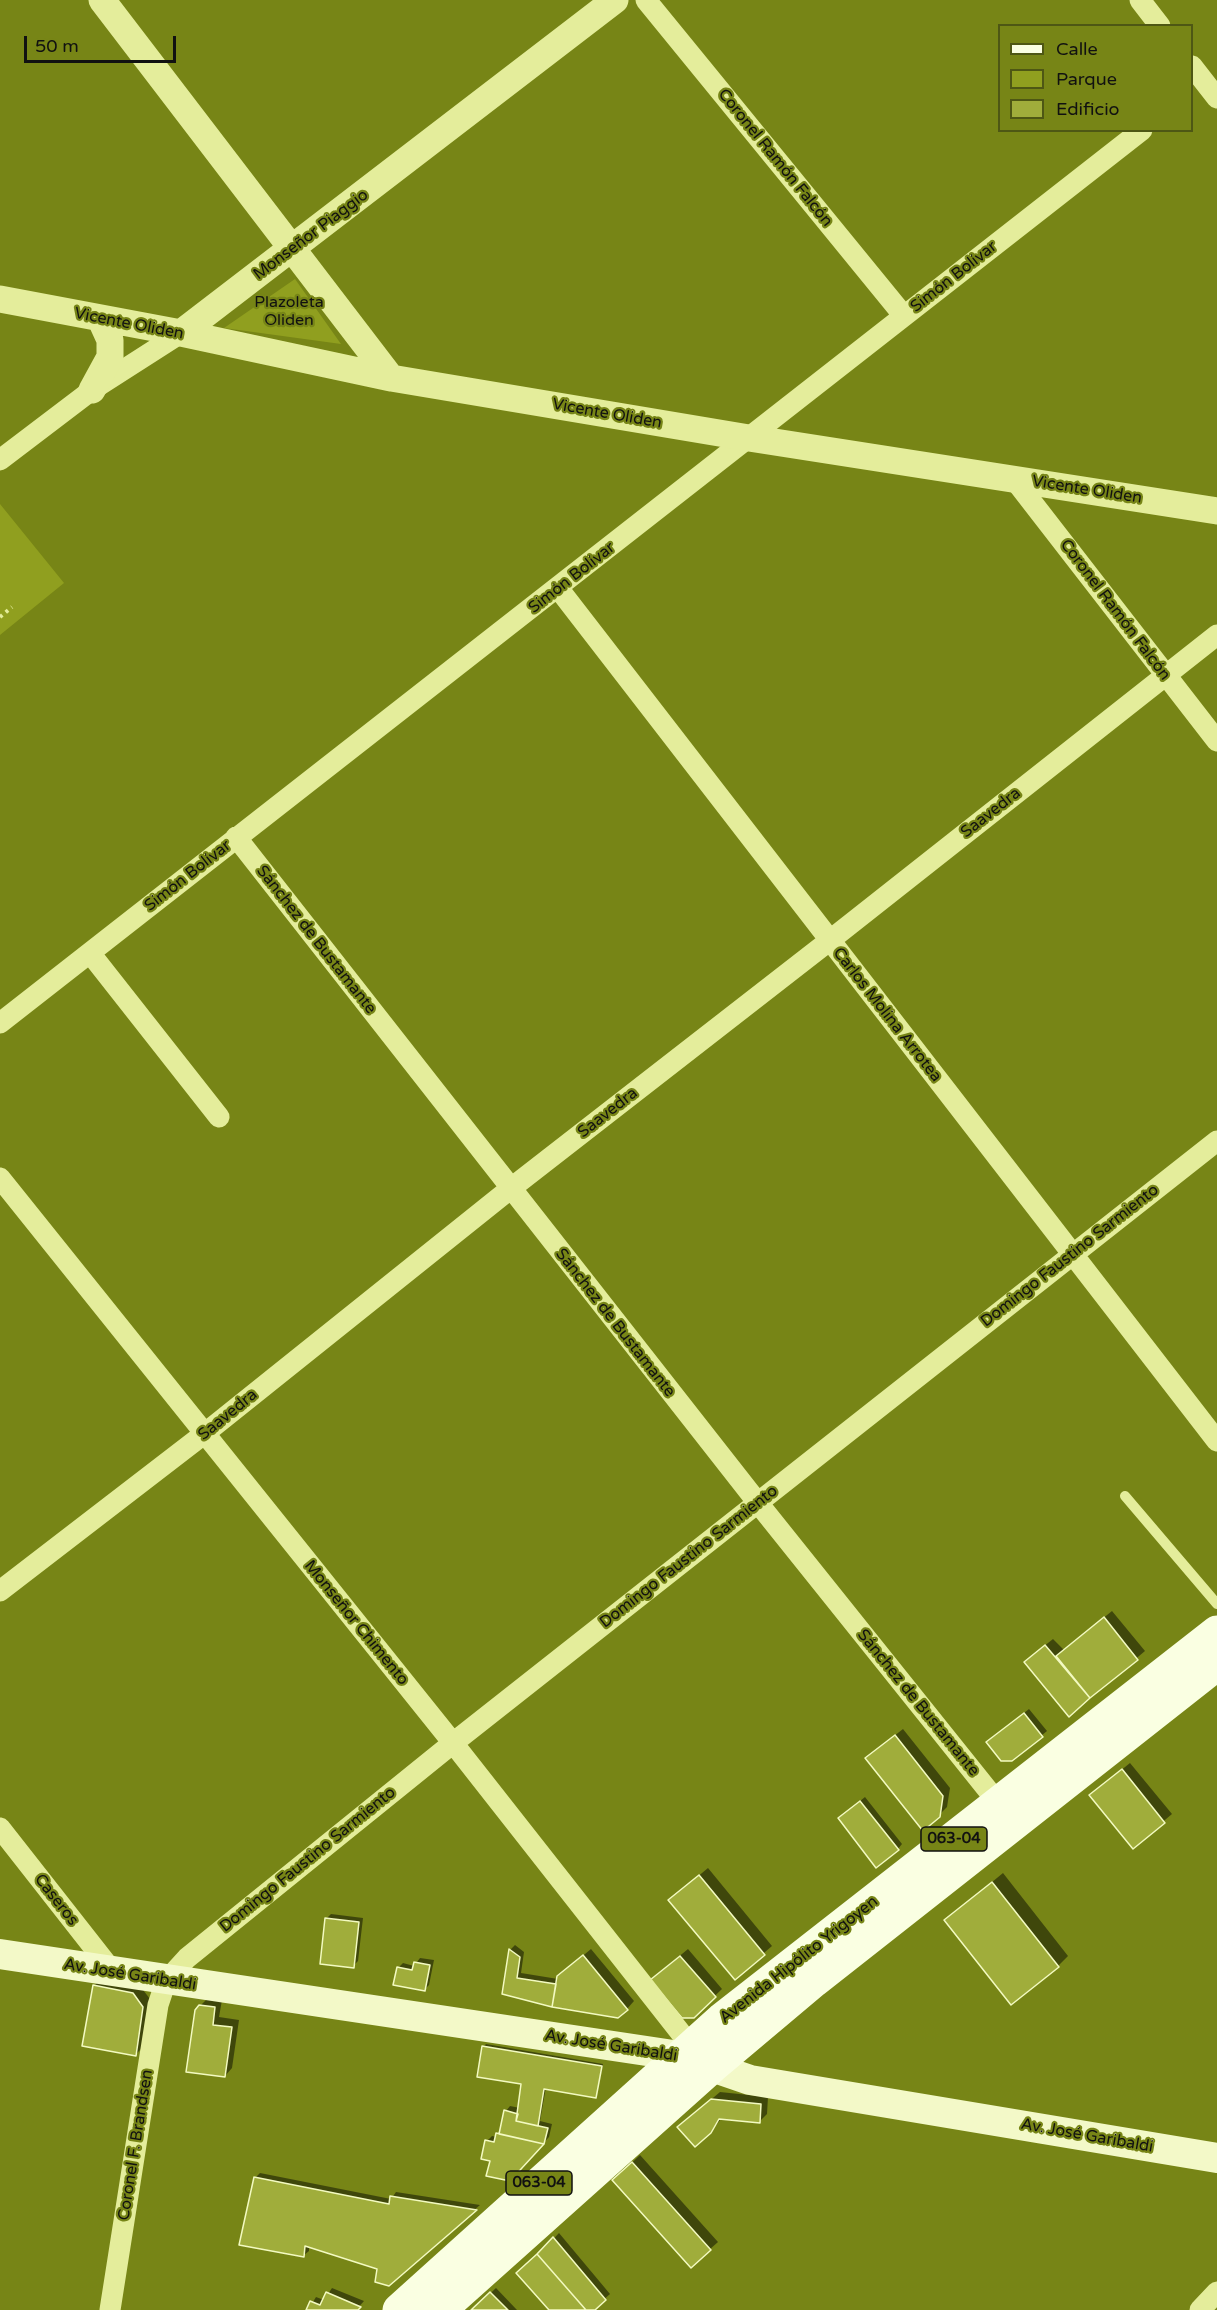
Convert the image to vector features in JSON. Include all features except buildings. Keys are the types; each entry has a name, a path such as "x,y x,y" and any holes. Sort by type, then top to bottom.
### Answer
{"main road":[{"name":"Avenida Hipólito Yrigoyen","path":"440,2310 695,2056 722,2019 1217,1632"},
{"name":"Avenida Hipólito Yrigoyen","path":"399,2310 695,2056 814,1981 1217,1664"},
{"name":"Av. José Garibaldi","path":"0,1954 166,1981 695,2056 750,2080 1217,2158"}],"street":[{"path":"102,0 391,378"},
{"name":"Monseñor Piaggio","path":"0,460 92,390 181,333 615,0"},
{"name":"Coronel Ramón Falcón","path":"646,0 904,316"},
{"path":"1140,0 1158,24"},
{"path":"1193,68 1207,86"},
{"name":"Simón Bolívar","path":"0,1023 1139,132"},
{"name":"Vicente Oliden","path":"0,299 181,333 391,378 749,438 1217,511"},
{"path":"92,390 110,357 110,340 100,318"},
{"name":"Coronel Ramón Falcón","path":"1014,478 1217,741"},
{"name":"Carlos Molina Arrotea","path":"558,588 1217,1440"},
{"name":"Saavedra","path":"0,1591 204,1434 510,1189 1217,635"},
{"name":"Sánchez de Bustamante","path":"236,837 510,1189 999,1804"},
{"path":"90,953 219,1117"},
{"name":"Domingo Faustino Sarmiento","path":"166,1981 187,1958 453,1743 1217,1140"},
{"name":"Monseñor Chimento","path":"0,1178 453,1743 695,2056"},
{"name":"Caseros","path":"0,1828 113,1972"},
{"name":"Coronel F. Brandsen","path":"110,2310 158,2005 166,1981"},
{"path":"1200,2310 1217,2292"}],"lane":[{"path":"1125,1496 1217,1604"}],"path":[{"path":"0,617 12,607"}],"green space":[{"name":"Plazoleta Oliden","path":"295,279 341,344 224,328"},
{"path":"0,504 64,583 0,635"}]}
